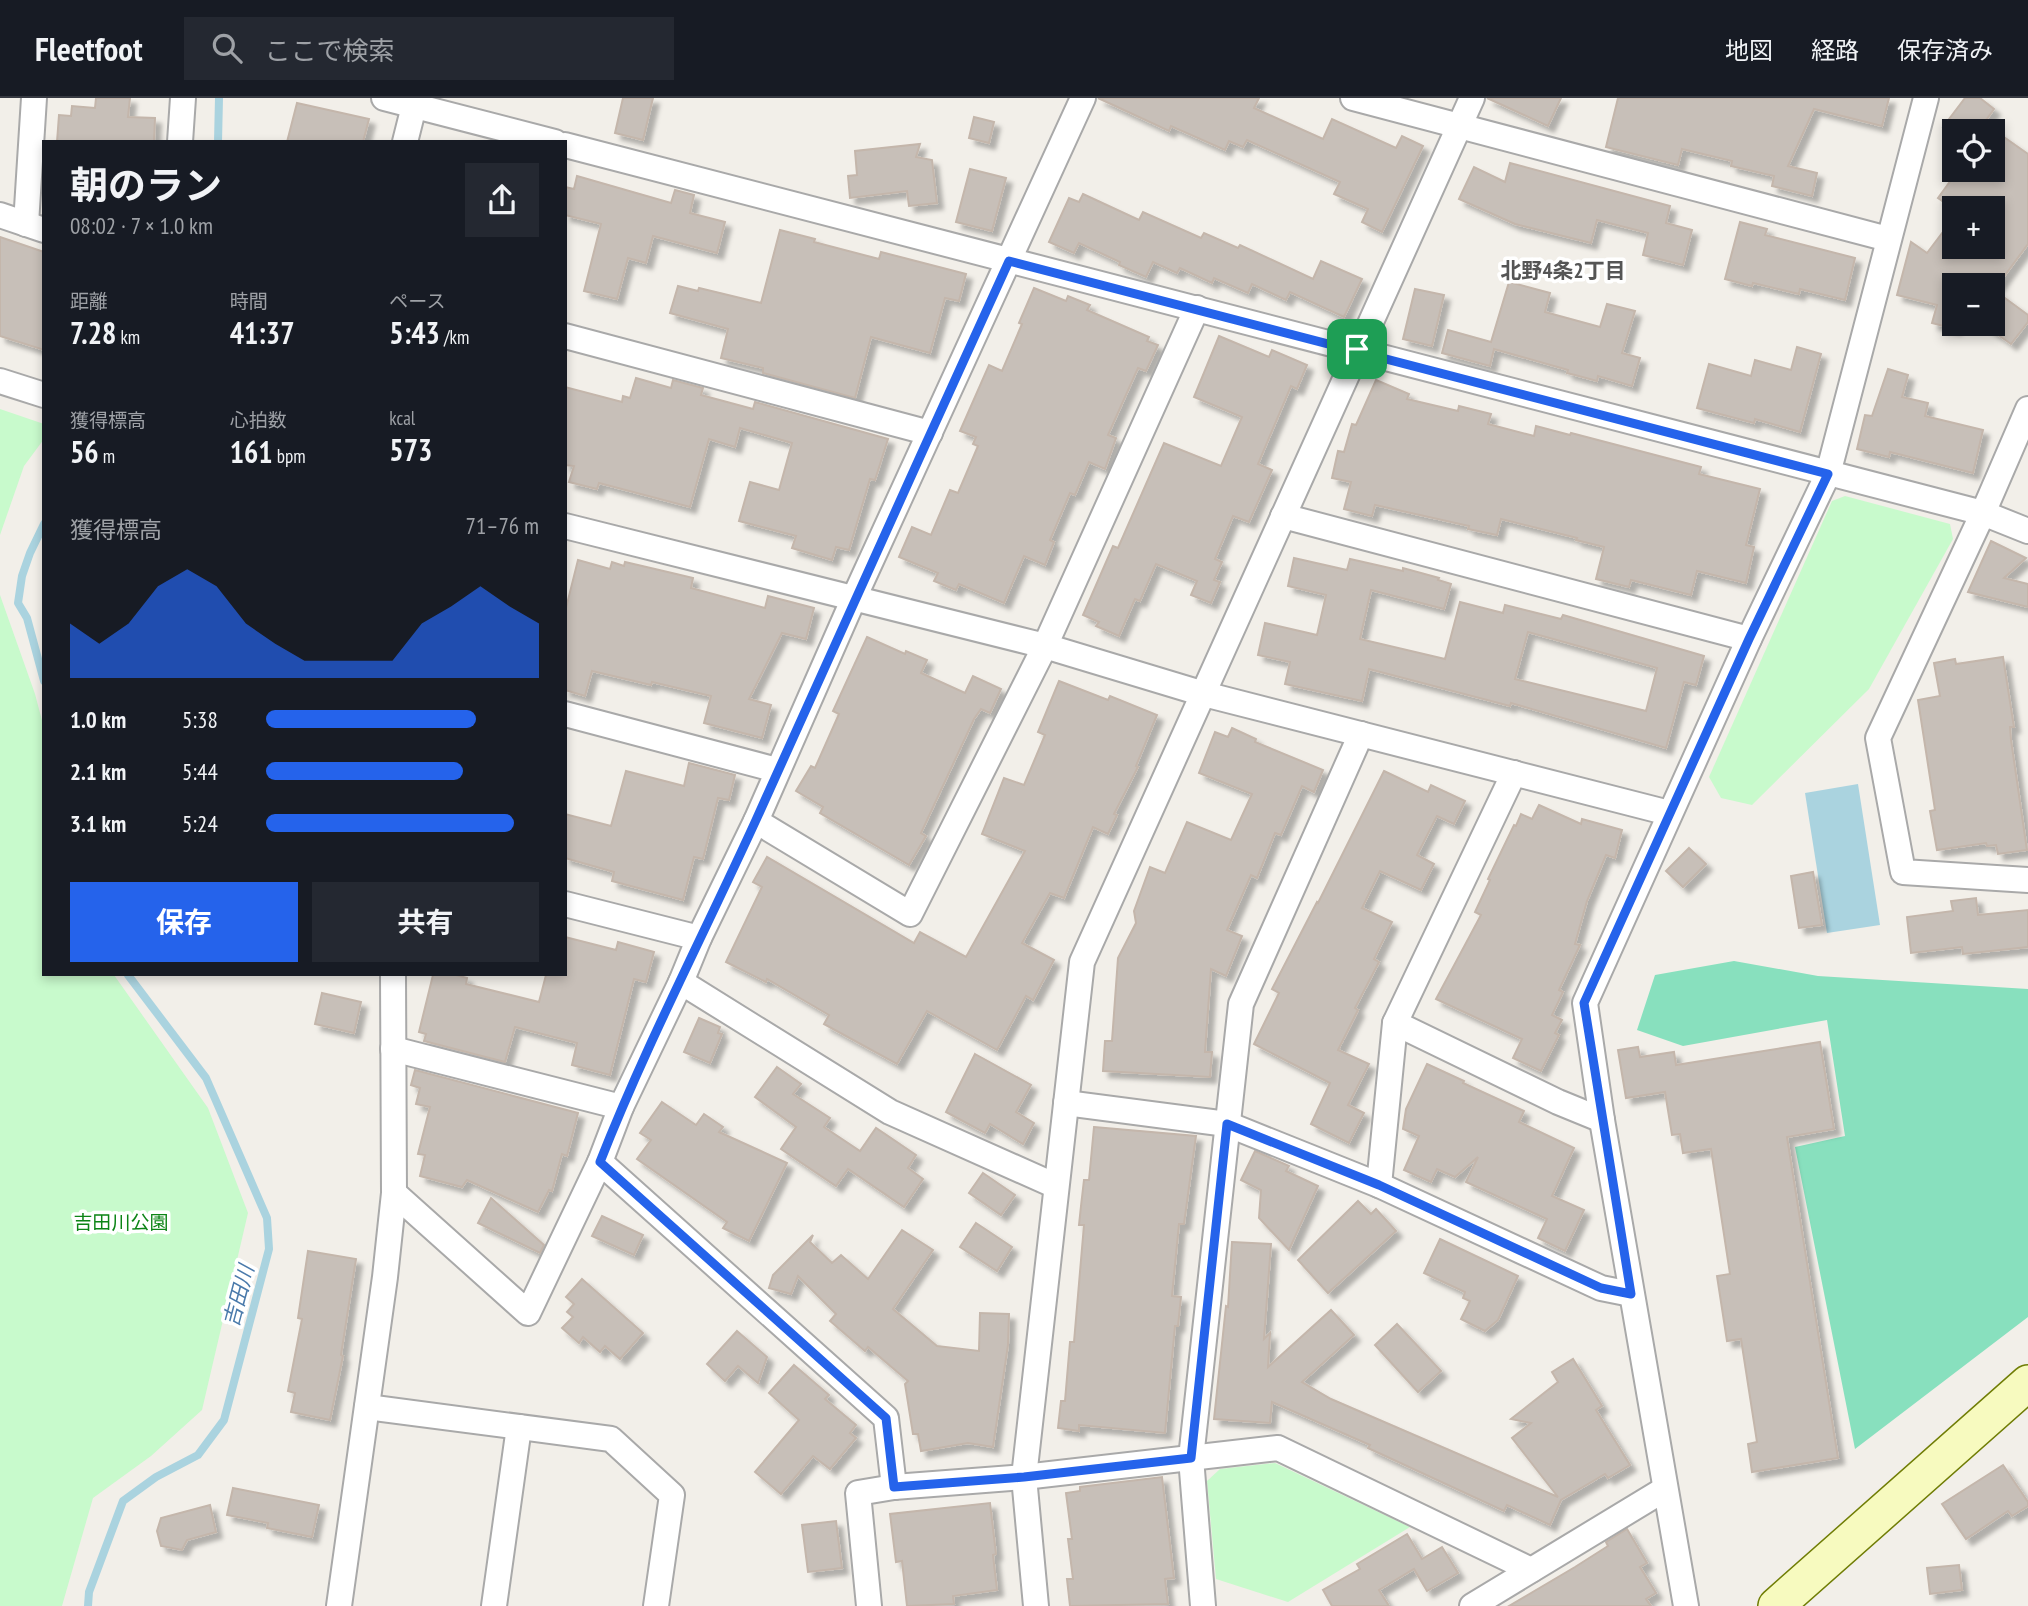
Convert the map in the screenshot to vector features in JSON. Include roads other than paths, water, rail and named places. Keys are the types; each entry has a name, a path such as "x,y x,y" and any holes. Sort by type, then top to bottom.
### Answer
{"street":[{"path":"0,215 35,227 34,98"},
{"path":"180,140 184,98"},
{"path":"384,98 415,102 548,140"},
{"path":"394,1194 528,1313 600,1162 621,1107 699,938 756,821 854,598 1083,98"},
{"path":"1353,98 1888,239"},
{"path":"1036,1606 1024,1477 1082,962 1472,98"},
{"path":"1686,1606 1631,1294 1584,1003 1749,639 1828,474 1926,98"},
{"path":"406,140 415,102"},
{"path":"567,146 1983,513 2028,531"},
{"path":"756,821 909,914 1045,646 1197,309"},
{"path":"567,337 930,433"},
{"path":"0,381 42,394"},
{"path":"2028,409 1983,513 1878,738 1903,872 2028,880"},
{"path":"1283,516 1749,639"},
{"path":"567,526 1045,646 1204,694 1669,813"},
{"path":"567,715 777,770"},
{"path":"1203,1606 1191,1458 1241,1004 1361,734"},
{"path":"1379,1185 1395,1023 1514,774"},
{"path":"567,905 699,938"},
{"path":"339,1606 394,1194 393,976"},
{"path":"681,982 890,1112 1056,1186"},
{"path":"1395,1023 1558,1102 1602,1120"},
{"path":"393,1049 621,1107"},
{"path":"1066,1103 1227,1124 1379,1185 1601,1288 1631,1294"},
{"path":"600,1162 886,1418 894,1487"},
{"path":"1776,1606 2028,1383"},
{"path":"367,1407 611,1438 672,1495 656,1606"},
{"path":"494,1606 519,1427"},
{"path":"869,1606 858,1493 894,1487 1024,1477 1278,1448 1531,1570"},
{"path":"1472,1606 1665,1489"}],"water":[{"path":"1858,784 1880,925 1827,933 1805,793"}],"waterway":[{"name":"吉田川","path":"218,140 219,98"},
{"name":"吉田川","path":"42,528 22,576 18,603 27,618 42,674"},
{"name":"吉田川","path":"88,1606 89,1592 123,1501 156,1477 198,1455 224,1420 269,1249 267,1218 206,1078 129,976"}],"district":[{"name":"北野4条2丁目","path":"1563,271"}],"park label":[{"name":"吉田川公園","path":"121,1222"}]}
